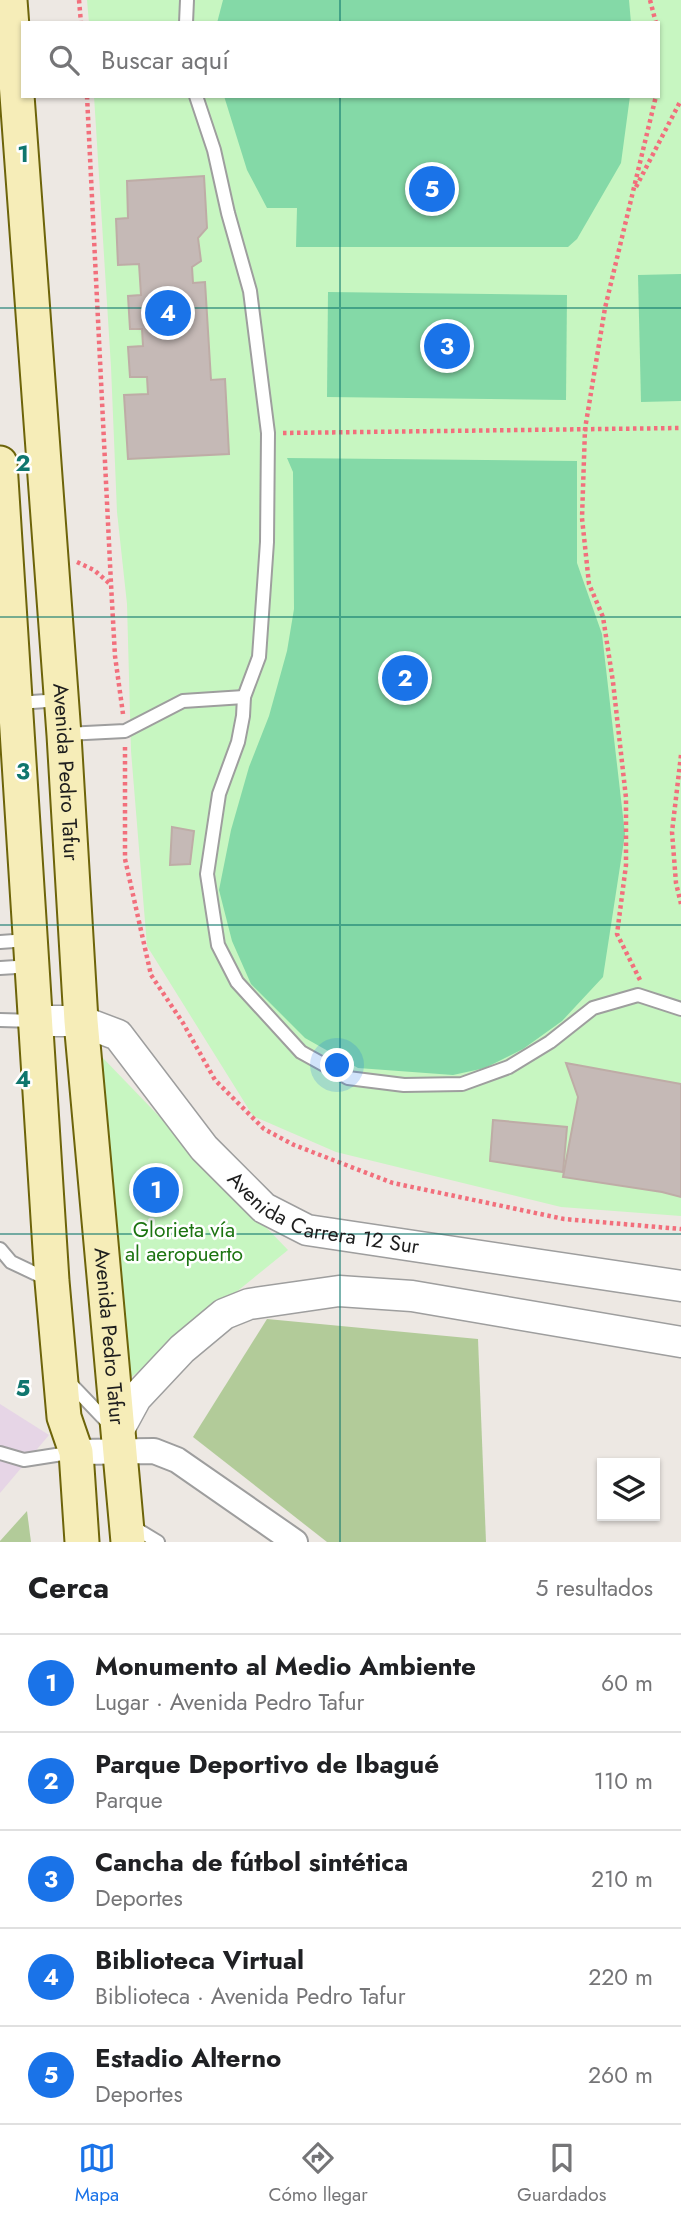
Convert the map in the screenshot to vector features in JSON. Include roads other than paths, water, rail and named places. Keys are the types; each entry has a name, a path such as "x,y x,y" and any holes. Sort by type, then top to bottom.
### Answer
{"main road":[{"name":"Avenida Pedro Tafur","path":"10,0 62,700 81,1021 127,1533"},
{"path":"0,463 16,954 36,1021 60,1373 64,1418 76,1452 82,1542"}],"street":[{"name":"Avenida Carrera 12 Sur","path":"36,1021 81,1021 118,1035 204,1148 264,1208 307,1230 681,1286"},
{"path":"118,1442 136,1398 182,1349 224,1314 249,1304 339,1291 412,1296 681,1342"},
{"path":"76,1452 118,1442 177,1460 295,1542"}],"lane":[{"path":"186,21 187,0"},
{"path":"197,98 214,150 228,214 250,291 268,433 267,542 259,657 244,696 238,742 219,794 207,874 218,945 237,982 301,1052 348,1079 404,1085 462,1084 509,1068 550,1042 593,1009 638,995 681,1009"},
{"path":"64,735 125,731 183,701 244,696"},
{"path":"8,706 62,700"},
{"path":"0,1020 36,1021"},
{"path":"0,1249 11,1262 52,1281"},
{"path":"60,1373 118,1442"},
{"path":"0,1453 24,1460 76,1452"},
{"path":"127,1533 158,1542"}],"place":[{"name":"Estadio Alterno","path":"432,189"},
{"name":"Biblioteca Virtual","path":"168,313"},
{"name":"Cancha de fútbol sintética","path":"447,346"},
{"name":"Parque Deportivo de Ibagué","path":"405,678"},
{"name":"Monumento al Medio Ambiente","path":"156,1190"}],"park label":[{"name":"Glorieta vía al aeropuerto","path":"184,1242"}]}
